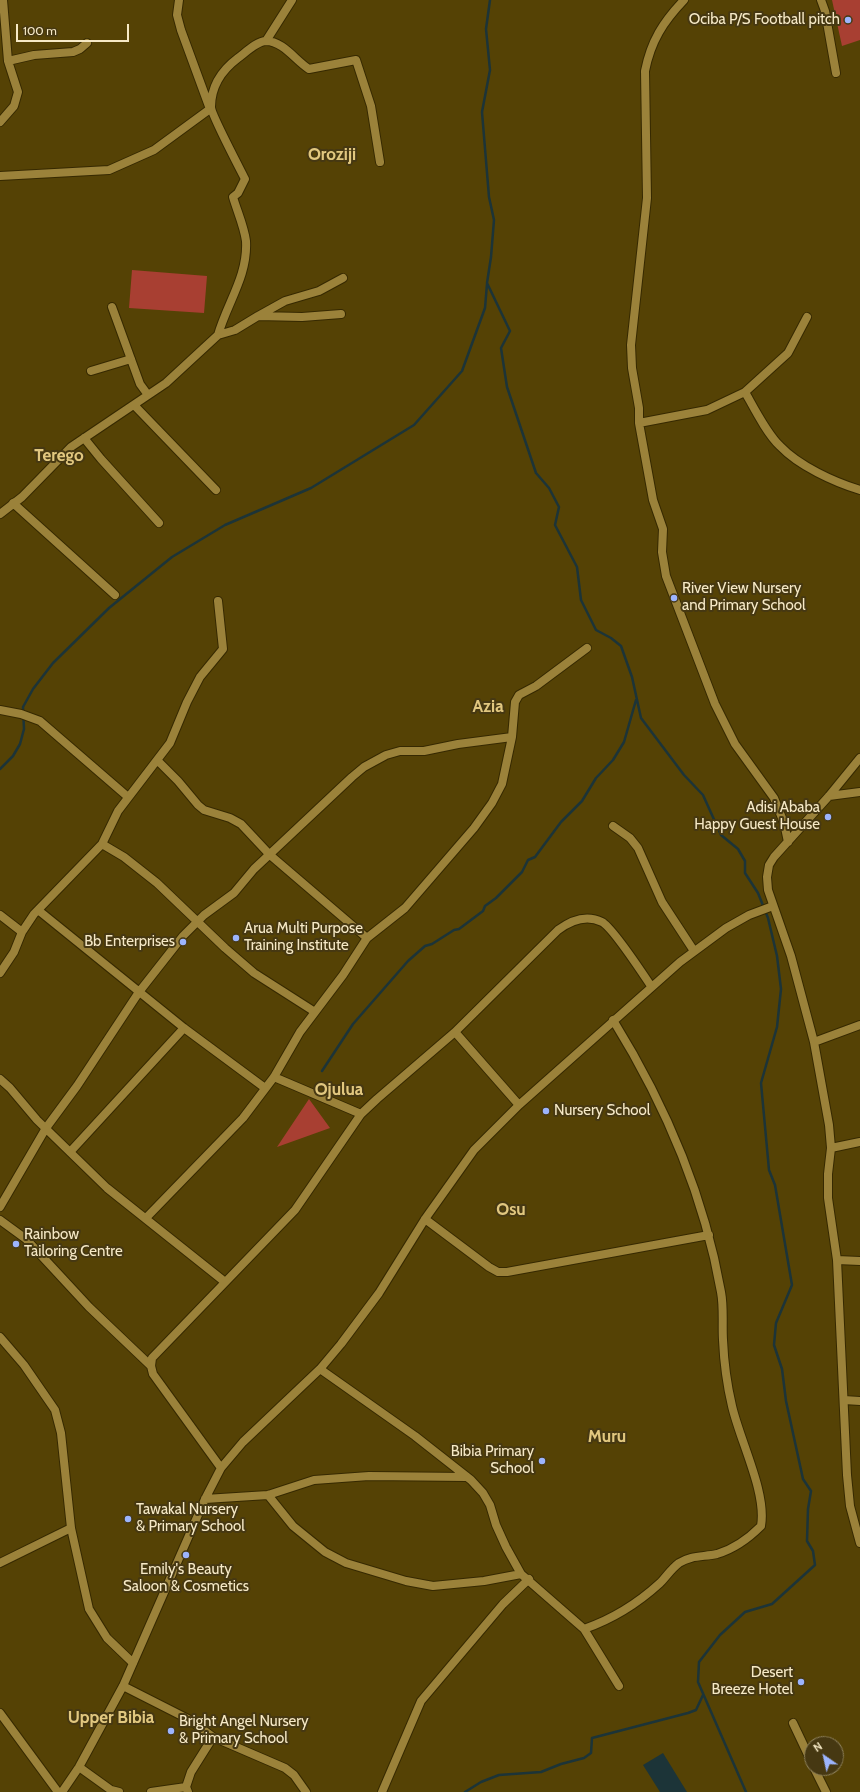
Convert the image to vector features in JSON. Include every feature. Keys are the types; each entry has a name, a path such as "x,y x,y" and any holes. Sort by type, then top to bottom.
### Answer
{"street":[{"path":"0,122 14,106 18,92 8,61 3,22 3,0"},
{"path":"0,514 14,503 71,447 148,395 183,368 218,335 245,265 245,235 233,197 238,193 245,179 210,109 181,30 177,15 179,0"},
{"path":"0,176 109,170 154,150 210,109 214,89 219,76 230,65 258,44 266,40 292,0"},
{"path":"684,0 657,34 649,51 645,71 647,198 631,345 633,373 639,408 639,423 653,500 662,529 662,552 666,576 715,704 735,744 774,798 784,824 788,842"},
{"path":"822,0 836,73"},
{"path":"266,40 278,44 309,68 356,60 371,106 380,162"},
{"path":"8,61 34,55 73,52 80,49 87,43"},
{"path":"218,335 235,330 284,301 319,291 343,278"},
{"path":"112,307 140,384 148,395"},
{"path":"258,316 302,317 340,314"},
{"path":"639,423 707,410 745,392 788,353 807,317"},
{"path":"91,371 131,359"},
{"path":"745,392 779,446 789,455 822,474 860,490"},
{"path":"134,405 216,490"},
{"path":"84,438 101,460 158,523"},
{"path":"14,503 115,595"},
{"path":"0,973 14,952 22,932 38,910 102,844 118,810 158,761 170,743 187,702 200,677 223,649 218,601"},
{"path":"146,1218 243,1118 274,1077 300,1032 343,975 367,938 406,908 474,828 492,803 502,784 512,737 515,702 519,695 541,682 587,648"},
{"path":"0,710 21,714 40,721 128,798"},
{"path":"0,1207 46,1128 77,1086 139,992 183,936 198,920 234,893 254,869 352,777 364,767 386,755 400,751 424,751 464,743 512,737"},
{"path":"860,758 769,865 767,877 768,890 791,956 814,1042 829,1125 831,1148 828,1174 828,1198 837,1260 847,1480 850,1506 860,1543"},
{"path":"158,761 178,781 198,805 204,810 230,818 241,824 270,855 367,938"},
{"path":"829,796 860,792"},
{"path":"613,826 630,838 638,848 662,902 694,951"},
{"path":"102,844 124,857 157,883 198,920 225,948 254,973 315,1012"},
{"path":"62,1792 79,1767 123,1686 205,1499 221,1468 243,1442 320,1368 341,1344 379,1293 425,1219 474,1150 519,1105 651,986 694,951 726,928 749,915 773,906"},
{"path":"38,910 184,1028 265,1088"},
{"path":"0,915 22,932"},
{"path":"221,1468 153,1374 151,1366 152,1358 300,1204 361,1114 455,1032 558,930 575,920 594,919 606,925 651,986"},
{"path":"584,1629 626,1610 661,1582 679,1564 695,1556 716,1554 741,1543 761,1526 763,1518 760,1499 730,1395 724,1358 721,1294 709,1235 692,1180 648,1078 613,1020"},
{"path":"814,1042 860,1025"},
{"path":"70,1152 184,1028"},
{"path":"455,1032 519,1105"},
{"path":"274,1077 361,1114"},
{"path":"0,1079 46,1128 107,1188 225,1282"},
{"path":"831,1148 860,1142"},
{"path":"425,1219 470,1254 498,1272 507,1272 709,1235"},
{"path":"0,1220 26,1239 89,1307 151,1366"},
{"path":"837,1260 860,1261"},
{"path":"0,1337 24,1365 55,1410 61,1433 71,1528 89,1609 107,1638 133,1663"},
{"path":"320,1368 415,1436 483,1492 490,1505 506,1547 521,1574 584,1629 618,1686"},
{"path":"844,1400 860,1401"},
{"path":"205,1499 268,1495 314,1480 369,1476 466,1477"},
{"path":"268,1495 293,1526 326,1552 346,1564 406,1581 433,1586 484,1581 521,1574"},
{"path":"0,1563 71,1528"},
{"path":"382,1792 421,1701 503,1604 528,1579"},
{"path":"123,1686 190,1720 213,1737 285,1768 294,1775 306,1792"},
{"path":"0,1714 58,1792"},
{"path":"793,1723 804,1746"},
{"path":"151,1792 187,1790 191,1772 213,1737"},
{"path":"79,1767 111,1790 119,1792"},
{"path":"818,1776 826,1792"}],"shaded area":[{"name":"Ociba P/S Football pitch","path":"832,0 860,0 860,40 842,46"},
{"path":"132,270 207,276 204,313 129,308"},
{"path":"309,1099 330,1128 277,1147"}],"water":[{"path":"663,1753 687,1792 660,1792 643,1765"}],"waterway":[{"path":"490,0 486,29 490,70 482,112 489,197 494,220 487,283 510,331 501,348 507,387 536,473 549,488 559,507 555,525 577,567 581,600 596,630 611,638 621,646 632,677 641,718 684,775 703,795 721,835 738,849 745,861 745,873 758,893 768,918 777,956 781,989 777,1027 761,1083 769,1170 775,1185 792,1285 776,1323 774,1345 782,1369 786,1401 803,1479 811,1491 808,1509 807,1541 813,1551 815,1565 772,1604 745,1612 720,1635 699,1662 698,1682 746,1792"},
{"path":"0,769 13,756 20,744 24,729 23,707 33,689 53,663 109,608 172,557 225,525 311,488 414,425 462,371 485,308 487,284"},
{"path":"322,1071 353,1024 408,961 425,946 432,944 454,930 459,929 483,911 485,906 496,898 522,872 528,860 535,857 561,822 582,801 596,778 613,760 624,742 636,700"},
{"path":"465,1792 481,1782 499,1775 541,1772 561,1764 584,1758 591,1753 592,1738 696,1710 703,1695"}],"place":[{"name":"Ociba P/S Football pitch","path":"848,20"},
{"name":"River View Nursery and Primary School","path":"674,598"},
{"name":"Adisi Ababa Happy Guest House","path":"828,817"},
{"name":"Arua Multi Purpose Training Institute","path":"236,938"},
{"name":"Bb Enterprises","path":"183,942"},
{"name":"Nursery School","path":"546,1111"},
{"name":"Rainbow Tailoring Centre","path":"16,1244"},
{"name":"Bibia Primary School","path":"542,1461"},
{"name":"Tawakal Nursery & Primary School","path":"128,1519"},
{"name":"Emily's Beauty Saloon & Cosmetics","path":"186,1555"},
{"name":"Desert Breeze Hotel","path":"801,1682"},
{"name":"Bright Angel Nursery & Primary School","path":"171,1731"}],"district":[{"name":"Oroziji","path":"332,155"},
{"name":"Terego","path":"59,456"},
{"name":"Azia","path":"488,707"},
{"name":"Ojulua","path":"339,1090"},
{"name":"Osu","path":"511,1210"},
{"name":"Muru","path":"607,1437"},
{"name":"Upper Bibia","path":"111,1718"}]}
